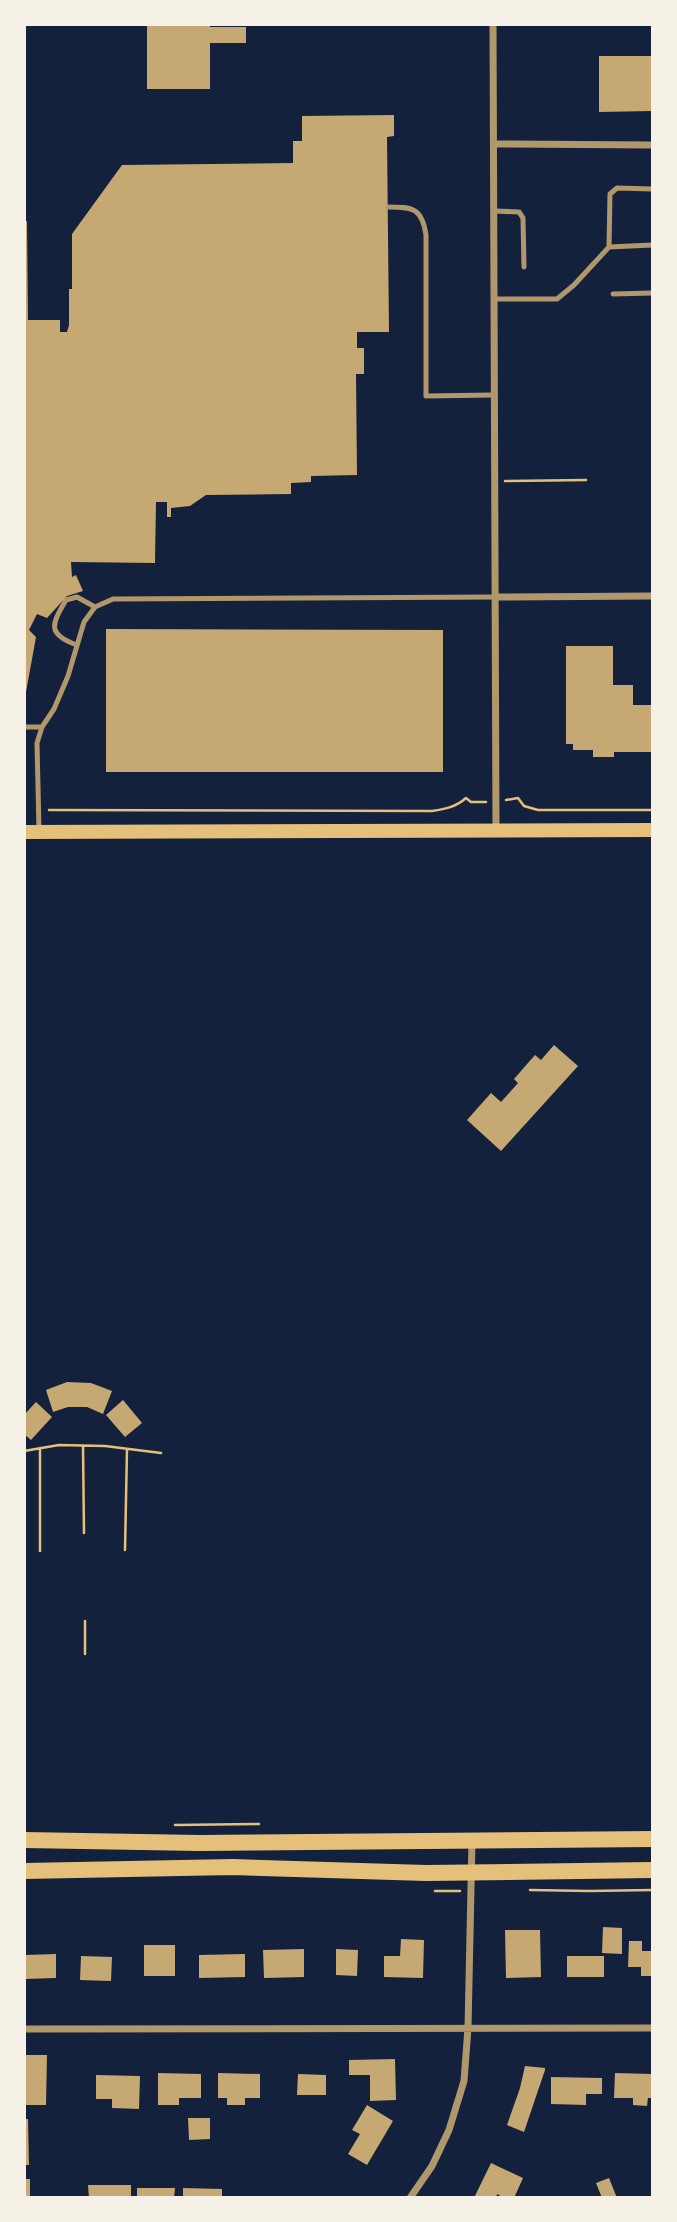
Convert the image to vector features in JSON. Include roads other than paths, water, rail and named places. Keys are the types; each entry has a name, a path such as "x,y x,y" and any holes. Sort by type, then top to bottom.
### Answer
{"main road":[{"path":"32,832 653,830"},
{"path":"24,1840 199,1843 653,1839"},
{"path":"24,1871 233,1867 472,1873 653,1870"}],"street":[{"path":"493,24 496,831"},
{"path":"495,144 653,145"},
{"path":"495,597 653,596"},
{"path":"411,2197 432,2166 449,2130 464,2081 468,2028 472,1841"},
{"path":"24,2029 653,2028"}],"lane":[{"path":"495,299 556,299 575,285 609,247 610,194 617,188 653,189"},
{"path":"388,207 410,207 424,222 426,396 493,396"},
{"path":"495,211 519,212 523,218 524,267"},
{"path":"609,247 653,244"},
{"path":"613,294 653,293"},
{"path":"77,645 61,639 54,628 54,619 66,600 77,597 94,607"},
{"path":"32,832 39,810 37,743 41,727 54,709 68,676 84,622 94,607 113,599 495,597"},
{"path":"24,727 41,727"}]}
